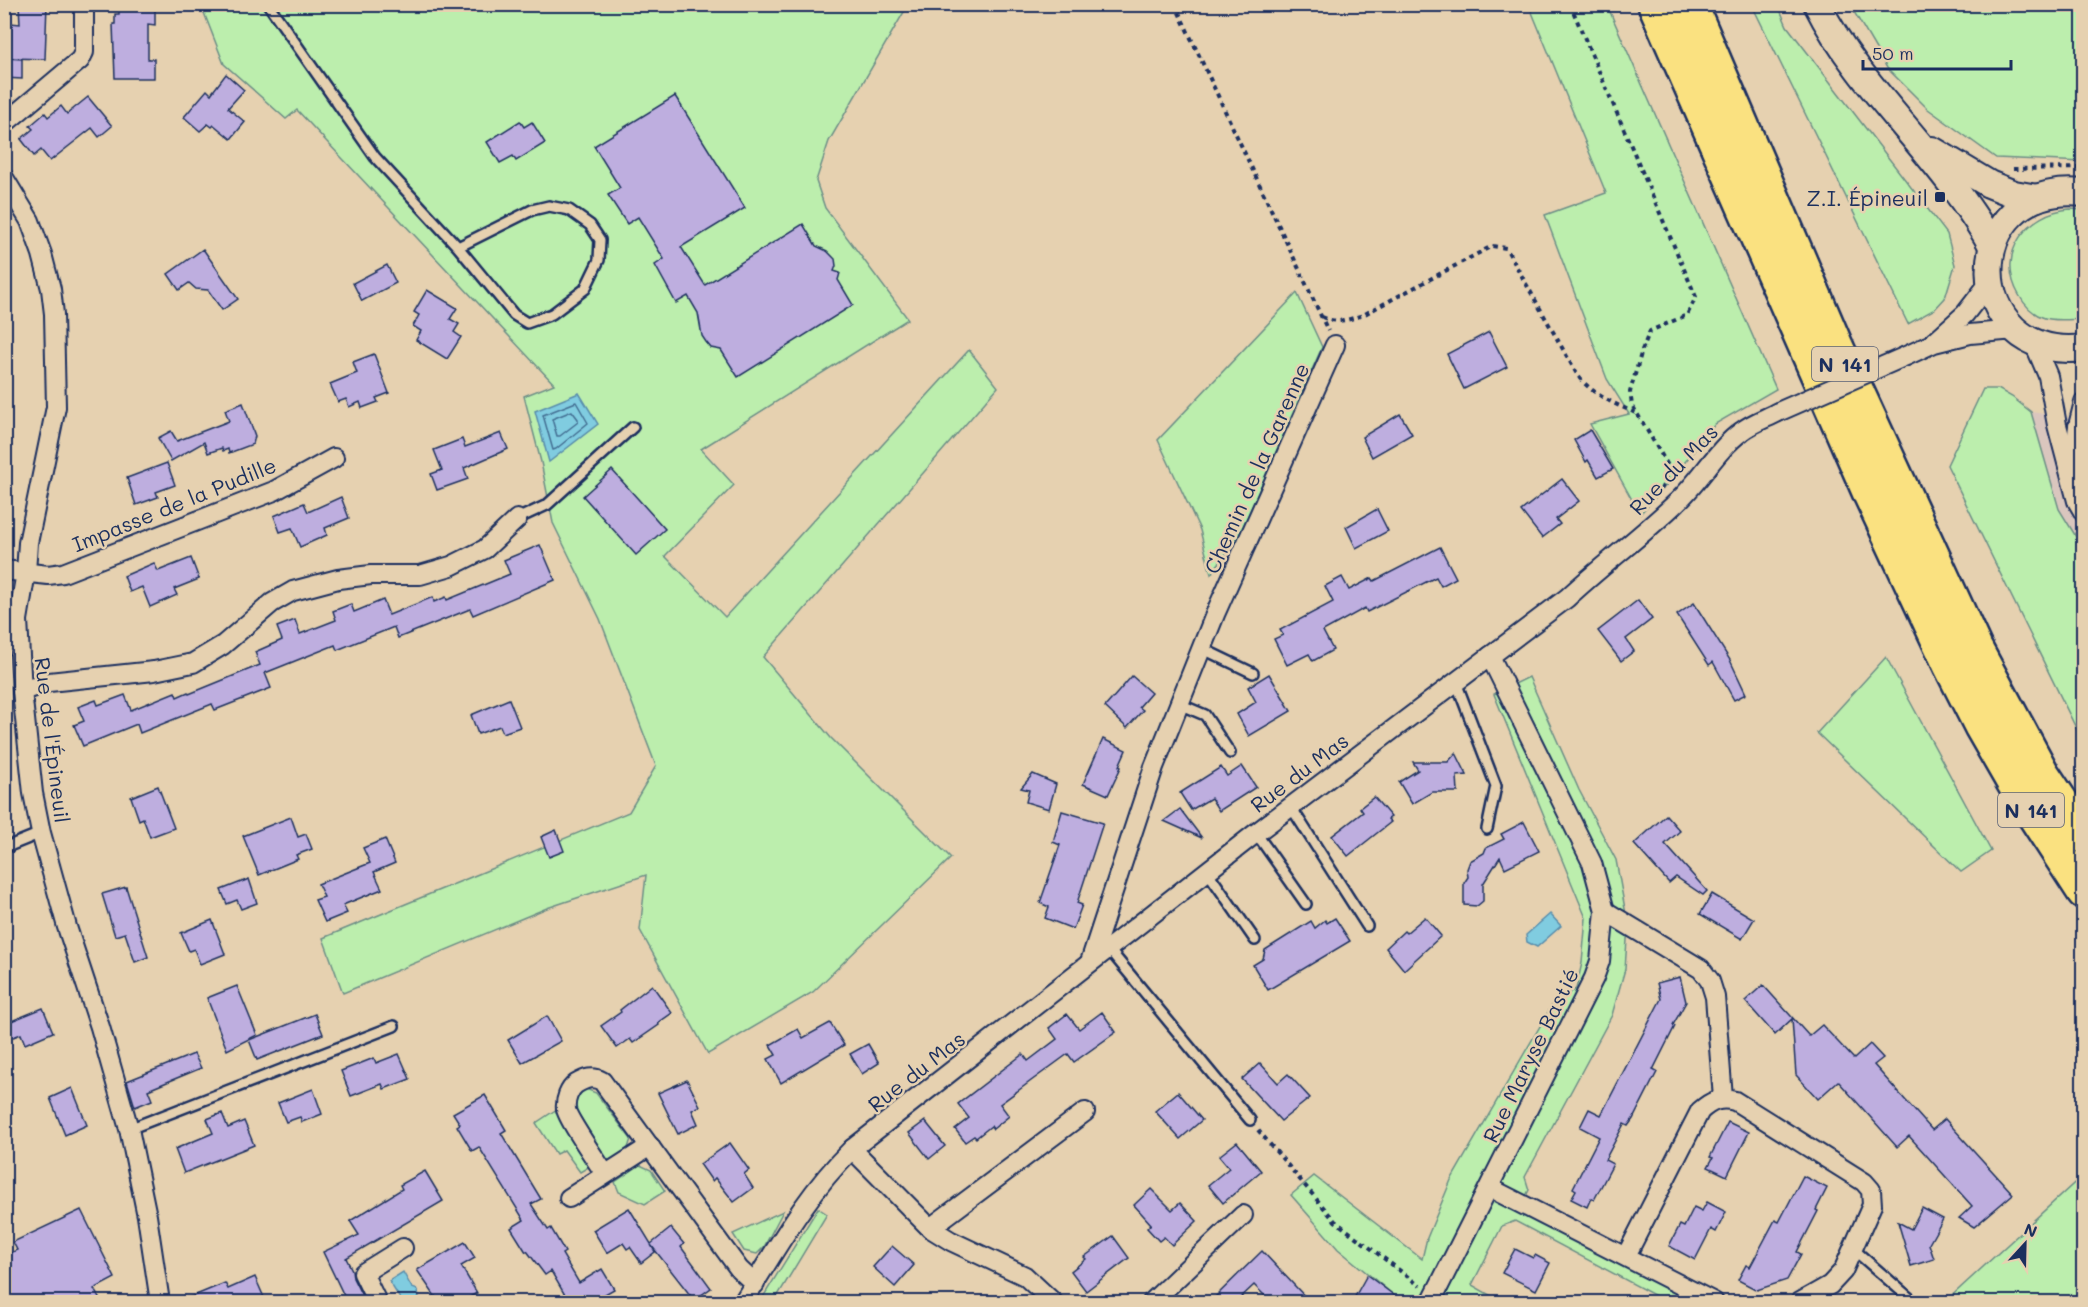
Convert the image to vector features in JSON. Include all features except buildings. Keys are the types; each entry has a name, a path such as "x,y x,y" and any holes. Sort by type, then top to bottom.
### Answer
{"highway":[{"name":"N 141","path":"1655,4 1871,496 1950,665 1981,726 2019,792 2084,892"},
{"name":"N 141","path":"1690,4 1836,346 1975,648 2042,773 2084,836"}],"street":[{"path":"4,123 80,60 84,52 84,4"},
{"path":"1817,4 1852,62 1922,145 1983,228 1992,246"},
{"path":"1922,145 1989,184 2014,194 2037,198"},
{"name":"Rue de l'Épineuil","path":"4,178 30,221 51,289 54,314 56,406 28,543 18,620 22,691 33,793 41,832 129,1129 147,1216 160,1302"},
{"path":"2084,194 2068,192 2037,198 2022,206 2009,217 1999,231 1992,246 1989,264 1989,283 1994,300 2003,316 2024,336 2048,376 2057,425 2077,501 2084,513"},
{"name":"Rue du Mas","path":"1934,343 1965,314 1989,283"},
{"name":"Rue du Mas","path":"743,1302 813,1192 852,1149 1256,833 1567,598 1593,573 1681,499 1725,447 1743,430 1778,412 1934,343 1970,334 2024,336"},
{"path":"2024,336 2051,348 2069,350 2084,348"},
{"name":"Chemin de la Garenne","path":"1090,962 1154,767 1201,648 1335,345"},
{"path":"2072,476 2078,426 2084,402"},
{"name":"Impasse de la Pudille","path":"4,570 48,575 63,573 274,491 334,458"},
{"path":"22,691 49,682 154,670 193,663 223,645 272,603 293,591 338,579 370,575 420,575 451,566 484,549 517,519"},
{"name":"Rue Maryse Bastié","path":"1433,1299 1594,978 1600,961 1605,910 1592,863 1490,656"},
{"path":"1605,910 1701,969 1710,981 1715,997 1724,1098"},
{"path":"605,1174 566,1111 567,1097 574,1086 587,1078 595,1077 602,1081 739,1269 755,1284"},
{"path":"1626,1256 1700,1111 1714,1100 1724,1098 1735,1101 1864,1182 1870,1190 1872,1205 1843,1271 1830,1285 1800,1302"},
{"path":"930,1228 1085,1112"},
{"path":"568,1198 650,1146"},
{"path":"852,1149 930,1228 951,1241 1025,1276 1053,1302"},
{"path":"1490,1188 1714,1302"},
{"path":"1152,1302 1243,1215"},
{"path":"377,1302 363,1273 404,1248"}],"lane":[{"path":"268,4 375,158 458,247 514,315 526,323 552,314 585,289 599,260 600,240 590,225 569,210 549,206 532,210 458,247"},
{"path":"517,519 547,505 633,427"},
{"path":"1201,648 1253,674"},
{"path":"1456,682 1496,786 1487,829"},
{"path":"1179,704 1205,715 1230,753"},
{"path":"1291,807 1366,926"},
{"path":"4,848 41,832"},
{"path":"1256,833 1306,904"},
{"path":"1207,871 1255,940"},
{"path":"1108,948 1250,1120"},
{"path":"129,1129 393,1026"},
{"path":"1852,1248 1914,1302"}],"path":[{"path":"1175,4 1335,345"},
{"path":"1570,4 1696,297 1686,315 1650,331 1630,392 1632,405 1670,469 1648,513 1654,524"},
{"path":"1322,317 1331,322 1341,322 1362,315 1492,246 1506,248 1578,376 1587,387 1602,398 1638,414"},
{"path":"1250,1120 1335,1221 1433,1299"}],"shaded area":[{"path":"2031,412 2083,420 2083,548 2059,509"}],"green space":[{"path":"201,5 908,5 829,141 816,181 825,208 908,319 701,449 734,485 665,556 725,617 969,350 998,387 763,657 831,738 951,858 813,992 708,1054 640,930 646,875 547,908 343,993 323,938 629,812 656,766 600,619 553,523 541,462 524,396 554,384 297,110 286,119 224,64"},
{"path":"1529,5 1607,5 1776,389 1715,424 1670,481 1640,514 1590,424 1629,414 1607,379 1545,215 1606,193"},
{"path":"1752,5 1778,5 1787,26 1947,234 1955,265 1945,298 1935,309 1908,324"},
{"path":"1850,5 2083,5 2083,162 1996,158 1928,109 1887,68"},
{"path":"2070,209 2083,210 2083,319 2046,319 2032,311 2019,295 2013,279 2011,264 2014,250 2020,237 2029,226 2055,212"},
{"path":"1297,293 1322,347 1239,536 1211,574 1200,530 1158,440"},
{"path":"1983,389 1998,389 2031,412 2059,509 2083,548 2083,731 2077,730 1947,465"},
{"path":"1886,657 1991,851 1961,872 1817,733"},
{"path":"1529,677 1579,790 1616,860 1628,925 1625,969 1612,1015 1525,1177 1529,1190 1522,1204 1714,1302 1667,1302 1515,1221 1502,1226 1472,1285 1502,1302 1402,1302 1338,1249 1291,1195 1314,1176 1422,1259 1427,1238 1451,1180 1554,1002 1576,989 1582,963 1586,918 1494,694"},
{"path":"586,1089 596,1093 631,1139 626,1154 608,1162 573,1105 577,1095"},
{"path":"557,1109 592,1165 580,1172 564,1150 556,1154 536,1123"},
{"path":"640,1165 651,1170 665,1191 645,1204 619,1192 615,1182"},
{"path":"2083,1175 2083,1302 1945,1302"},
{"path":"818,1208 827,1214 774,1302 760,1302"},
{"path":"783,1211 764,1247 757,1254 744,1251 733,1234"}],"water":[{"path":"579,393 598,424 549,462 535,411"},
{"path":"1550,914 1561,926 1537,947 1527,942 1526,935"},
{"path":"403,1272 412,1288 418,1290 419,1299 413,1302 402,1302 389,1281"}],"place":[{"name":"Z.I. Épineuil","path":"1940,197"}]}
